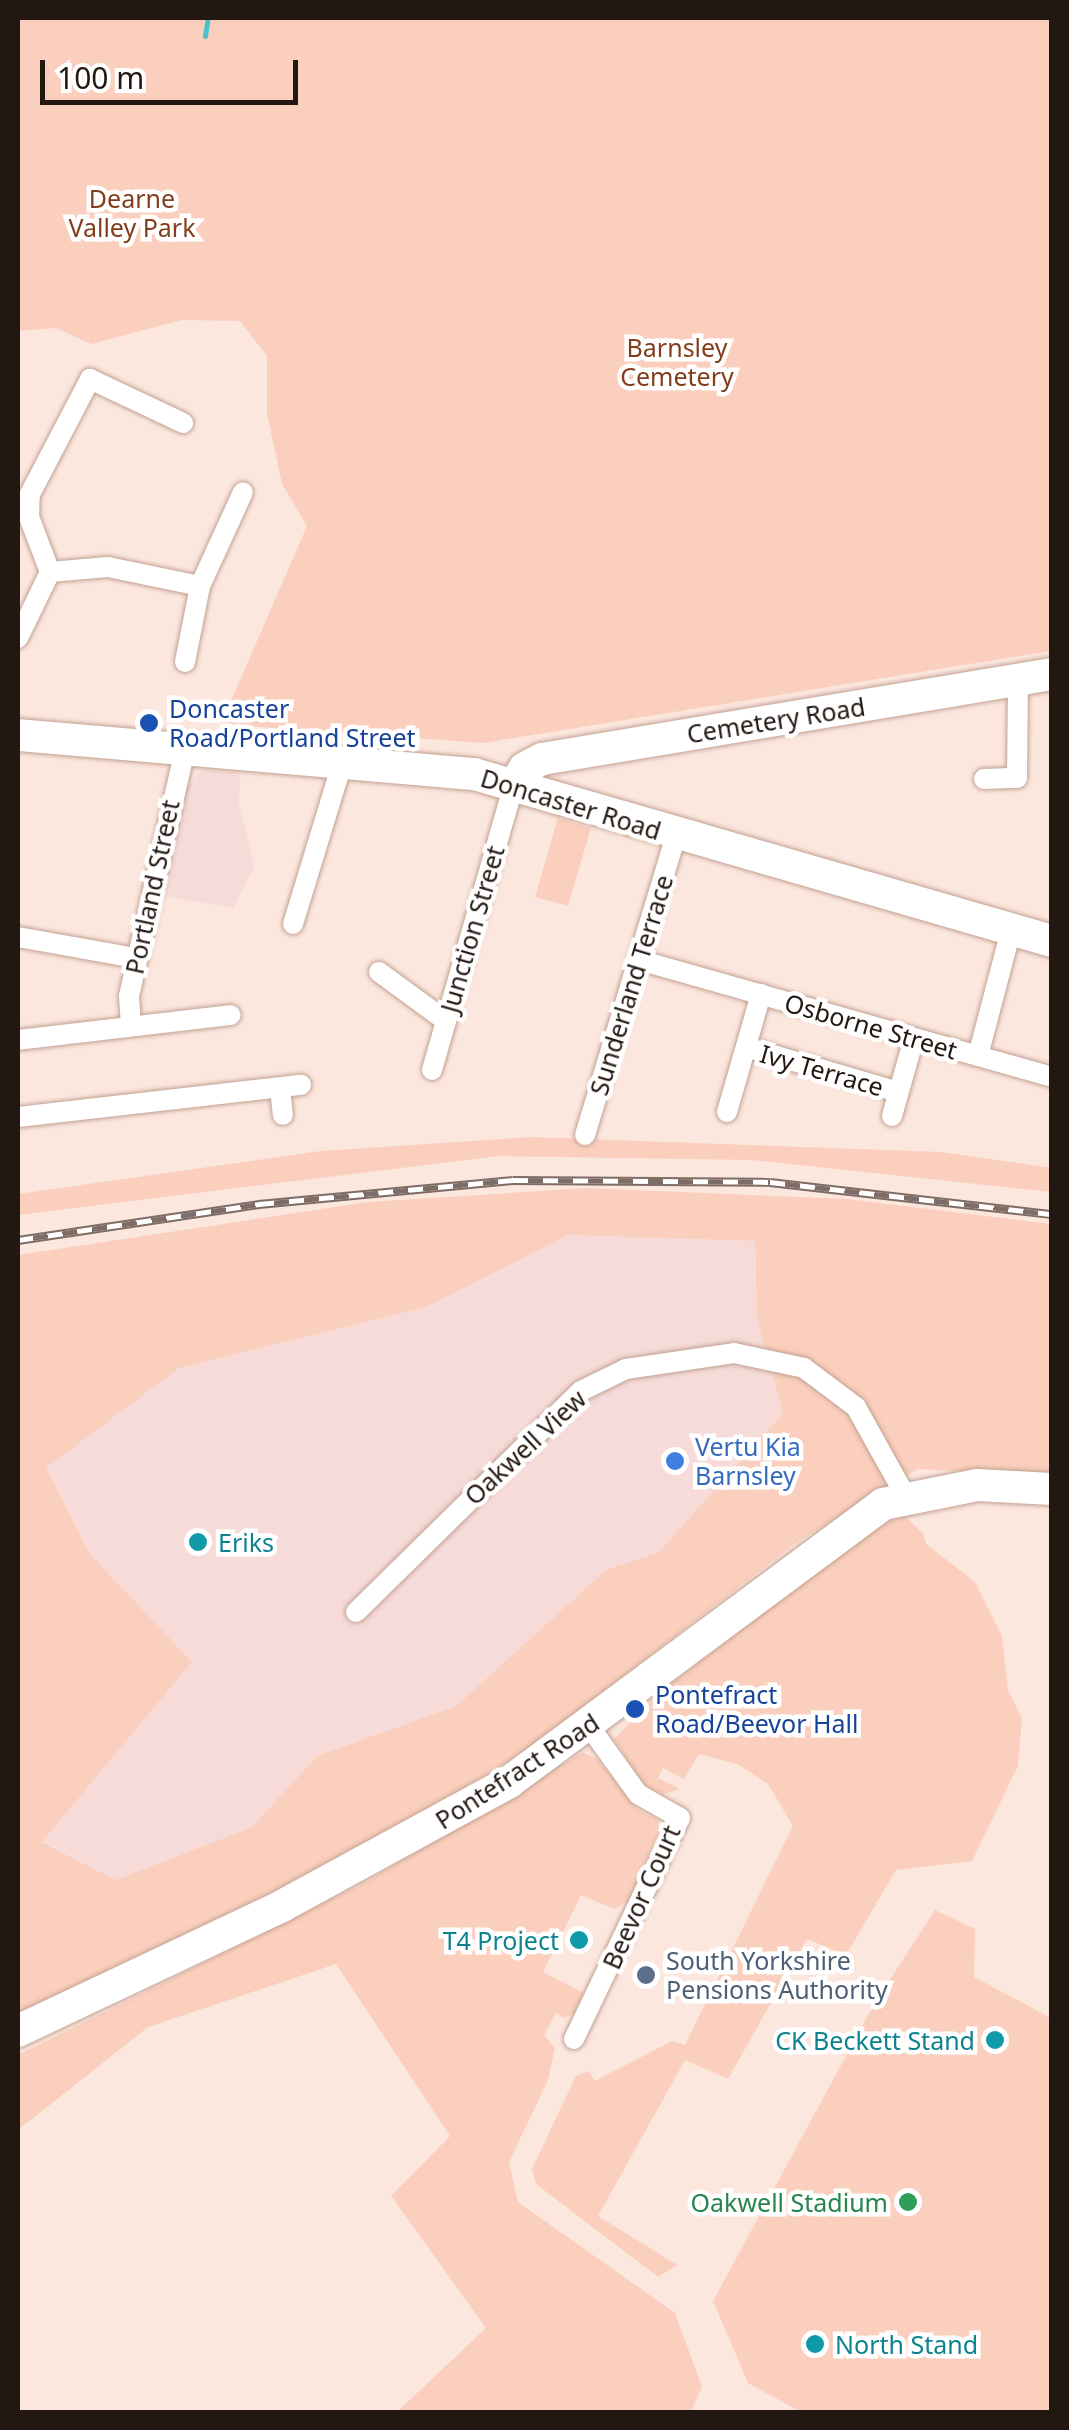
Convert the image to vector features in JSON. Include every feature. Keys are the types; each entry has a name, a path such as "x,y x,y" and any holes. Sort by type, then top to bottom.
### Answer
{"highway":[{"name":"Cemetery Road","path":"474,774 556,756 1052,674"},
{"name":"Doncaster Road","path":"18,735 474,774 1052,941"},
{"path":"512,788 524,768 556,756 555,779 565,803"},
{"name":"Pontefract Road","path":"18,2031 360,1866 509,1782 589,1726 798,1562 905,1494 977,1485 1052,1489"}],"street":[{"path":"19,632 50,572 29,517 24,491 90,379 183,423"},
{"path":"184,662 200,586 243,492"},
{"path":"50,572 108,567 200,586"},
{"path":"984,778 1017,778 1018,680"},
{"name":"Portland Street","path":"131,1025 136,958 185,750"},
{"path":"293,924 344,760"},
{"name":"Junction Street","path":"432,1070 512,788"},
{"name":"Sunderland Terrace","path":"585,1135 676,835"},
{"name":"Osborne Street","path":"638,960 978,1056 1012,930"},
{"path":"18,937 136,958"},
{"path":"379,972 446,1021"},
{"path":"727,1112 761,994"},
{"path":"18,1040 231,1015"},
{"path":"892,1116 914,1038"},
{"name":"Ivy Terrace","path":"746,1047 898,1092"},
{"path":"978,1056 1052,1077"},
{"path":"18,1117 291,1086 283,1115"},
{"name":"Oakwell View","path":"356,1612 580,1390 626,1369 734,1352 804,1368 856,1407 905,1494"},
{"name":"Beevor Court","path":"574,2039 680,1818 638,1794 589,1726"}],"shaded area":[{"path":"202,770 240,773 239,803 254,867 233,908 161,896 186,788"},
{"path":"568,1235 755,1241 757,1319 783,1413 658,1553 607,1569 456,1706 317,1756 252,1827 116,1880 42,1841 192,1662 89,1553 45,1468 179,1368 427,1307"}],"green space":[{"name":"Barnsley Cemetery","path":"18,18 1051,18 1051,651 483,743 221,724 307,526 282,484 267,414 267,356 240,321 182,320 91,344 56,328 18,331"},
{"path":"558,818 591,828 568,906 535,897"},
{"path":"531,1137 941,1152 1052,1168 1051,1192 752,1160 499,1156 18,1215 18,1194 321,1151"},
{"path":"587,1188 847,1199 1051,1224 1051,1476 918,1469 797,1542 530,1748 360,1849 18,2017 18,1255 368,1202","holes":["568,1235 755,1241 757,1319 783,1413 658,1553 607,1569 456,1706 317,1756 252,1827 116,1880 42,1842 192,1662 89,1553 46,1468 179,1368 427,1307"]},
{"path":"896,1509 923,1533 926,1544 975,1582 1002,1636 1008,1690 1022,1719 1018,1766 972,1861 896,1870 846,1955 807,1939 728,2079 685,2060 598,2216 677,2265 658,2277 536,2184 532,2169 576,2076 589,2071 595,2081 672,2041 685,2045 793,1826 768,1784 737,1764 699,1754 684,1779 663,1768 658,1778 680,1789 664,1794 644,1785 614,1739 660,1692"},
{"path":"583,1752 598,1760 637,1809 658,1821 660,1840 631,1900 614,1909 581,1895 543,1972 584,1993 575,2013 564,2018 556,2013 544,2035 555,2048 548,2080 509,2162 518,2202 675,2313 702,2387 691,2412 397,2412 486,2328 391,2196 450,2136 336,1964 148,2027 18,2130 18,2055 366,1882"},
{"name":"Oakwell Stadium","path":"935,1910 975,1929 974,1977 1051,2018 1051,2412 801,2412 748,2383 713,2301 873,2006"}],"waterway":[{"path":"205,36 208,18"}],"railway":[{"path":"18,1240 259,1204 513,1180 770,1182 1052,1214"}],"place":[{"name":"Doncaster Road/Portland Street","path":"149,723"},
{"name":"Vertu Kia Barnsley","path":"675,1461"},
{"name":"Eriks","path":"198,1542"},
{"name":"Pontefract Road/Beevor Hall","path":"635,1709"},
{"name":"T4 Project","path":"579,1940"},
{"name":"South Yorkshire Pensions Authority","path":"646,1975"},
{"name":"CK Beckett Stand","path":"995,2040"},
{"name":"Oakwell Stadium","path":"908,2202"},
{"name":"North Stand","path":"815,2344"}],"park label":[{"name":"Dearne Valley Park","path":"132,214"}]}
